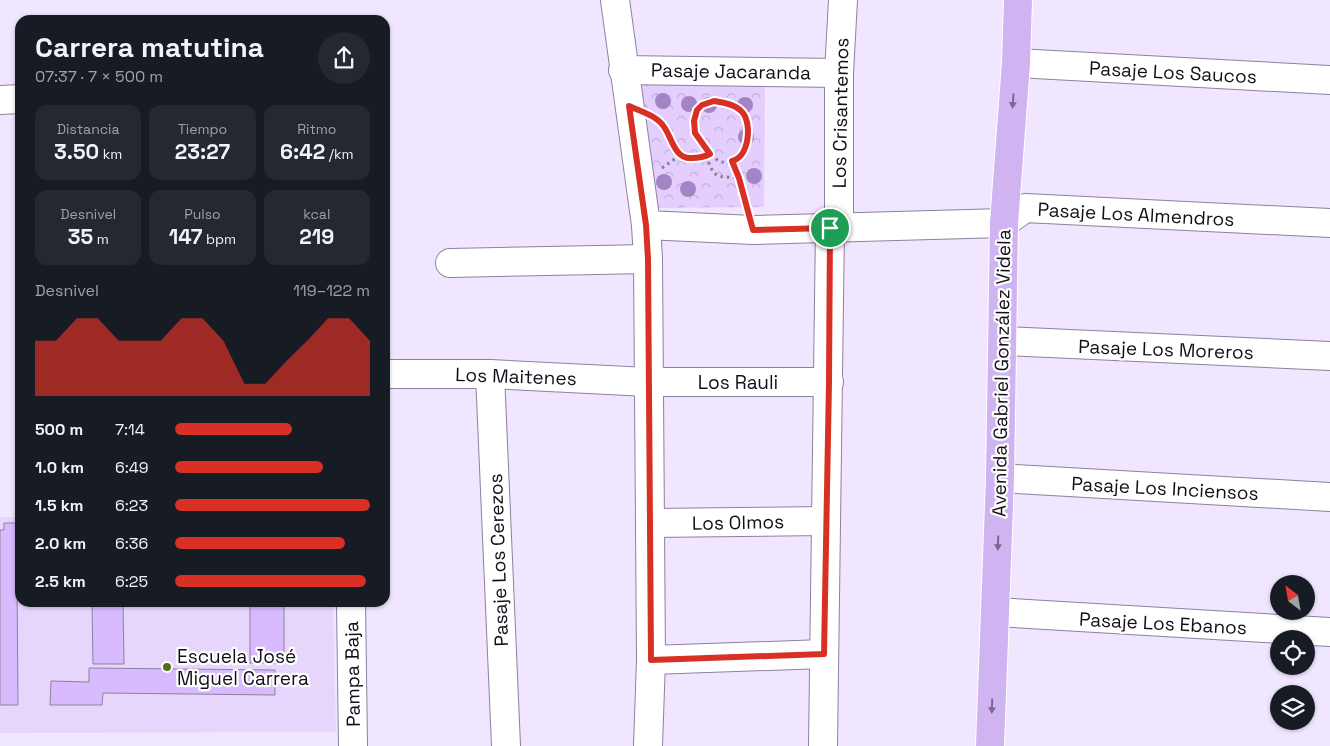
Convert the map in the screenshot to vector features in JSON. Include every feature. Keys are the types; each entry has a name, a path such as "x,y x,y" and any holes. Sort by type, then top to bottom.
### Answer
{"main road":[{"name":"Avenida Gabriel González Videla","path":"990,746 1000,478 1004,223 1016,63 1018,0"}],"street":[{"path":"615,0 623,70 646,225 648,259 651,660 648,746"},
{"name":"Los Crisantemos","path":"823,746 829,382 843,0"},
{"name":"Pasaje Los Saucos","path":"1016,63 1330,80"},
{"name":"Pasaje Jacaranda","path":"623,70 839,72"},
{"path":"0,100 15,99"},
{"name":"Pasaje Los Almendros","path":"1004,223 1025,208 1330,223"},
{"path":"646,225 753,230 1004,223"},
{"path":"450,263 648,259"},
{"name":"Pasaje Los Moreros","path":"1003,341 1330,356"},
{"name":"Los Maitenes","path":"390,374 490,374 648,382"},
{"name":"Pasaje Los Cerezos","path":"490,374 506,746"},
{"name":"Los Rauli","path":"648,382 829,382"},
{"name":"Pasaje Los Inciensos","path":"1000,478 1330,497"},
{"name":"Los Olmos","path":"650,523 826,521"},
{"name":"Pampa Baja","path":"351,607 353,746"},
{"name":"Pasaje Los Ebanos","path":"996,612 1330,632"},
{"path":"651,660 824,654"}],"path":[{"path":"629,106 652,116 662,123 679,154 688,158 708,155 722,162 735,160 742,153 747,141 747,120 742,112 727,103 714,101 702,105 697,110 694,121 695,133 708,155 713,173 717,176 739,178"},
{"path":"732,161 739,178 753,230"}],"shaded area":[{"name":"Escuela José Miguel Carrera","path":"0,517 15,517 15,607 333,607 336,732 0,733"}],"green space":[{"path":"636,78 765,81 764,207 653,208"}],"building":[{"path":"4,523 15,523 18,705 0,705 0,530 4,530"},
{"path":"92,607 123,607 124,664 93,664"},
{"path":"250,607 284,607 284,663 250,663"},
{"path":"89,668 275,670 275,695 103,693 102,705 50,705 51,681 89,682"}],"place":[{"name":"Escuela José Miguel Carrera","path":"167,667"}],"route":[{"path":"714,101 734,106 742,112 747,120 747,141 742,153 732,161 739,178 753,230 830,228 824,654 651,660 648,259 646,225 629,106 652,116 662,123 679,154 688,158 704,157 710,154 695,133 694,121 697,110 702,105 714,101"}]}
